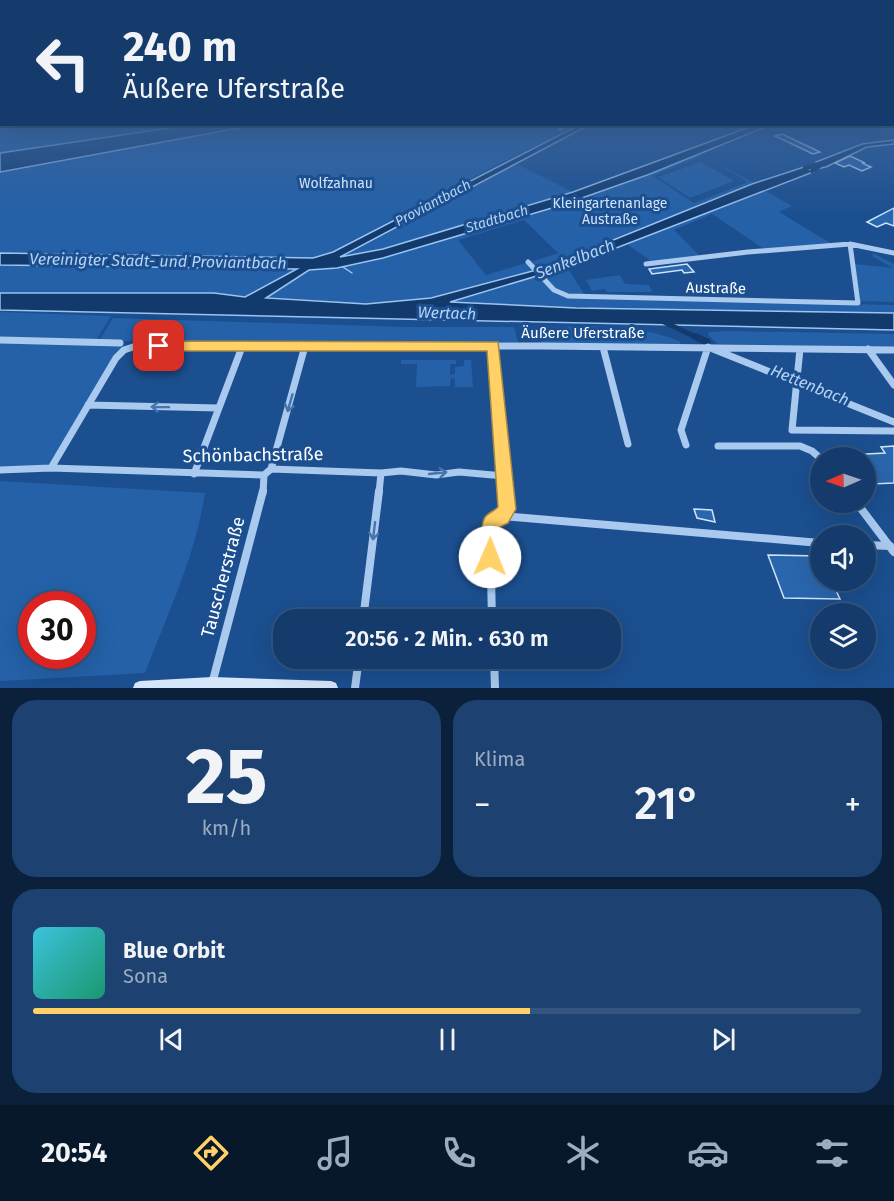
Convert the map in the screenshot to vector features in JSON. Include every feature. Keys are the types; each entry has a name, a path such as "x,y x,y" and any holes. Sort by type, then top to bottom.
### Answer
{"main road":[{"path":"140,688 211,686 331,688"}],"street":[{"name":"Austraße","path":"528,262 558,293 574,297 858,303 850,244"},
{"name":"Austraße","path":"646,264 746,252 850,244 894,253"},
{"path":"0,340 120,343"},
{"name":"Äußere Uferstraße","path":"88,405 116,358 127,349 139,346 708,347 894,350"},
{"path":"194,474 242,346"},
{"name":"Tauscherstraße","path":"211,686 268,472 305,346"},
{"path":"492,609 490,532 492,523 507,509 494,346"},
{"path":"603,347 628,444"},
{"path":"686,445 681,430 708,347 894,422"},
{"path":"800,349 792,430 894,431"},
{"path":"868,349 894,385"},
{"path":"51,468 88,405 218,408"},
{"path":"718,446 800,446 810,450"},
{"name":"Schönbachstraße","path":"0,470 51,468 194,474 381,473 389,470 422,472 437,476 447,472 482,472 489,476 504,476"},
{"path":"364,609 381,473"},
{"path":"864,513 892,549"},
{"path":"502,516 810,542"},
{"path":"876,547 892,549"},
{"path":"355,688 358,669"},
{"path":"494,669 495,688"}],"green space":[{"name":"Wolfzahnau","path":"103,153 520,153 332,252 313,258 0,253 0,172"},
{"path":"698,154 702,155 653,176 694,203 748,182 713,161 754,183 539,270 531,262 558,253 524,220 458,240 486,275 526,263 534,271 431,298 366,304 265,298 309,270 337,268 383,258 562,205"},
{"path":"701,162 734,181 690,198 658,177"},
{"name":"Wolfzahnau","path":"517,164 573,192 383,249 338,258"},
{"name":"Kleingartenanlage Austraße","path":"764,190 792,206 779,212 832,244 764,249 712,214 674,230 700,256 652,262 627,244"},
{"path":"873,253 894,264 894,302 860,301 855,264 893,268 872,256"},
{"path":"0,265 292,268 297,270 245,297 214,293 0,293"},
{"path":"567,267 586,297 563,295 541,276"},
{"path":"620,275 625,284 649,285 652,292 607,292 605,289 592,291 586,280"},
{"path":"538,276 557,294 568,298 894,305 894,313 576,308 448,302"},
{"path":"0,312 111,316 95,342 120,343 127,349 124,350 51,468 0,470"},
{"path":"113,318 407,327 514,327 518,342 99,341"},
{"path":"538,327 629,328 681,342 680,344 542,344"},
{"path":"709,332 894,334 894,347 718,344 708,335"},
{"path":"401,360 456,360 456,364 450,364 450,375 455,374 455,367 464,366 464,360 471,360 473,387 455,387 455,379 451,378 450,386 416,387 417,364 401,364"},
{"path":"0,481 205,493 188,562 145,673 0,681"}],"water":[{"path":"0,153 103,153 0,172"},
{"path":"525,153 536,153 340,257 383,249 573,192 679,153 701,153 562,205 383,258 337,268 309,270 266,298 366,304 431,298 544,268 752,184 816,165 816,162 839,153 854,153 826,167 810,170 813,172 567,267 450,302 576,308 894,313 894,330 0,310 0,293 214,293 245,297 297,269 0,265 0,253 313,258 333,252"}],"building":[{"path":"850,156 871,167 862,171 849,165 844,167 835,163"},
{"path":"894,208 894,226 886,223 877,227 867,222"},
{"path":"687,264 694,272 684,273 682,270 652,274 649,269"},
{"path":"894,446 894,483 876,484 876,453 885,453 881,447"},
{"path":"694,509 712,510 715,522 697,518"},
{"path":"768,555 810,556 810,591 836,591 840,599 784,598"}],"waterway":[{"name":"Senkelbach","path":"805,168 820,164"},
{"name":"Senkelbach","path":"812,171 821,165"},
{"path":"343,267 352,273"},
{"name":"Hettenbach","path":"664,322 700,339"},
{"name":"Hettenbach","path":"696,337 707,342"}],"route":[{"path":"159,346 494,346 507,509 492,523 490,557"}],"water label":[{"name":"Proviantbach","path":"433,203"},
{"name":"Stadtbach","path":"497,219"},
{"name":"Vereinigter Stadt- und Proviantbach","path":"158,261"},
{"name":"Wertach","path":"447,313"}]}
